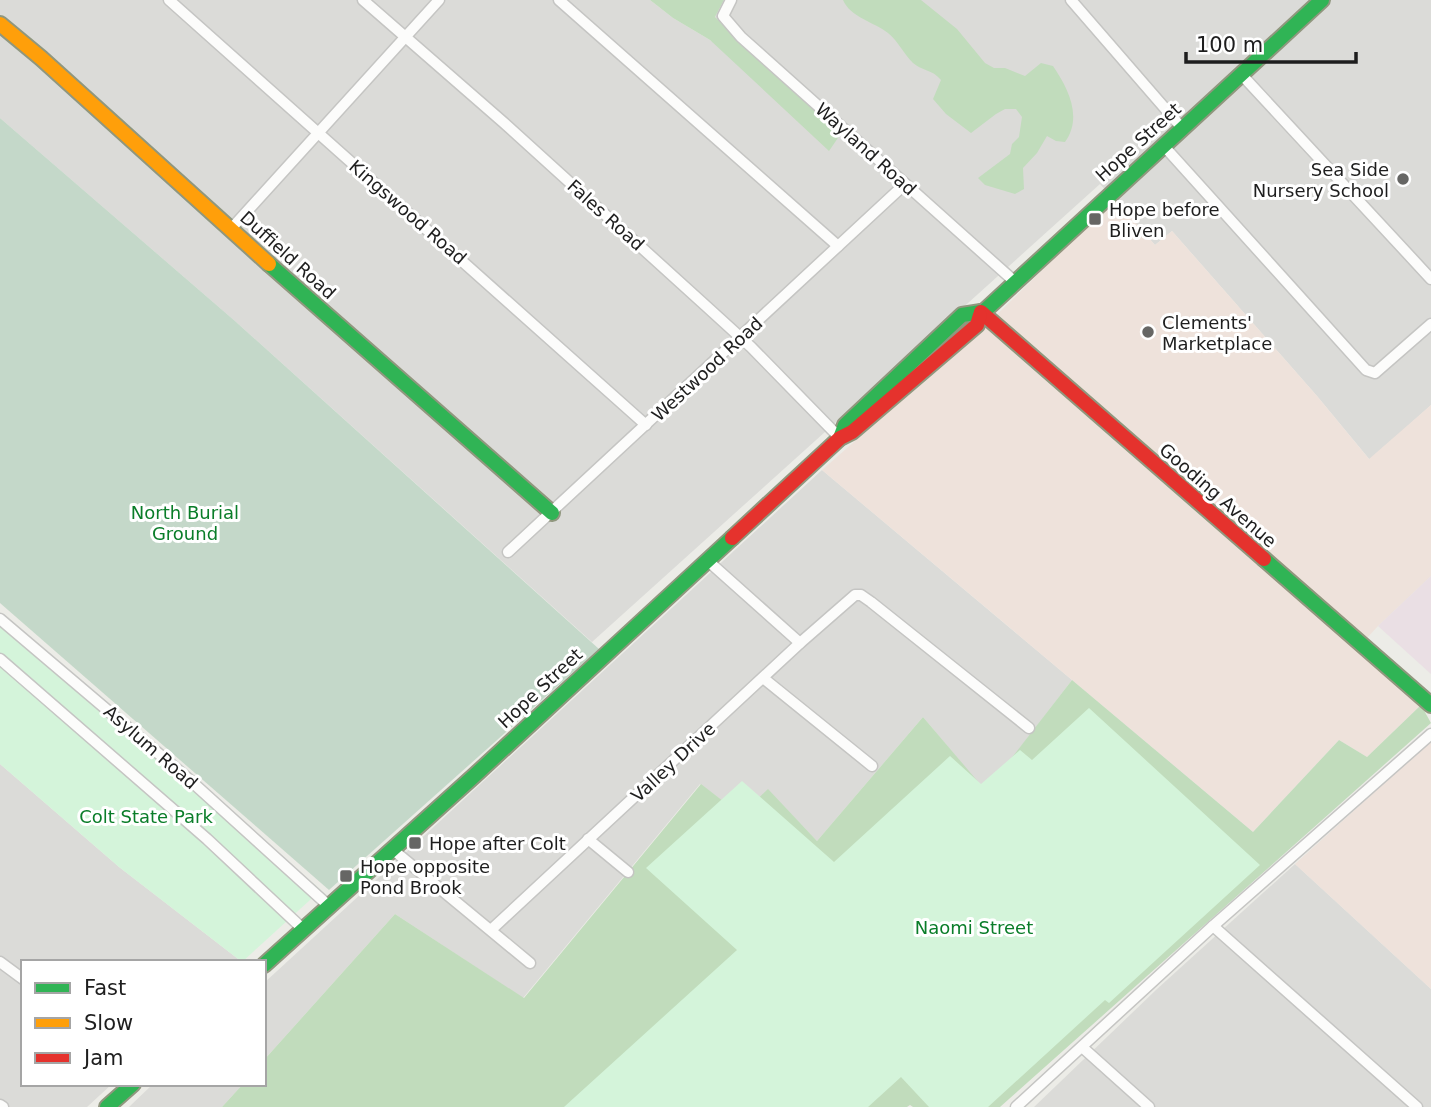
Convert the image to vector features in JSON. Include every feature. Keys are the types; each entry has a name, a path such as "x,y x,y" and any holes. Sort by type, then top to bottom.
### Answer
{"main road":[{"name":"Hope Street","path":"266,963 840,438 845,425 962,315 981,313 1322,0"},
{"name":"Duffield Road","path":"0,24 552,513"},
{"name":"Gooding Avenue","path":"981,313 1431,705"},
{"path":"107,1107 131,1086"}],"street":[{"name":"Kingswood Road","path":"169,0 646,425"},
{"name":"Fales Road","path":"363,0 740,337 840,438"},
{"path":"230,230 439,0"},
{"path":"559,0 838,246"},
{"name":"Wayland Road","path":"731,0 723,12 725,21 741,37 1014,281"},
{"path":"1071,0 1182,128"},
{"path":"1241,74 1431,279"},
{"path":"1163,145 1362,368 1375,373 1431,324"},
{"name":"Westwood Road","path":"508,552 905,184"},
{"path":"707,560 800,643"},
{"name":"Valley Drive","path":"492,929 855,595 861,595 871,602 1029,728"},
{"name":"Asylum Road","path":"0,619 192,782 330,907"},
{"name":"Asylum Road","path":"0,659 207,839 304,930"},
{"path":"763,678 872,766"},
{"path":"1016,1107 1213,926 1431,734"},
{"path":"588,839 628,872"},
{"path":"392,849 530,962"},
{"path":"1213,926 1417,1107"},
{"path":"0,962 21,978"},
{"path":"1082,1047 1149,1107"}],"shaded area":[{"path":"0,0 650,0 842,132 715,17 724,0 1431,0 1431,405 1370,460 1172,231 1155,245 1100,184 592,642 235,321 0,118"},
{"path":"1115,199 1155,245 1172,231 1369,459 1431,405 1431,576 1357,649 1421,705 1367,757 1339,740 1253,832 822,470 977,334"},
{"path":"822,470 1072,680 986,792 923,717 817,841 768,790 741,815 700,784 523,998 395,914 266,1058 266,981"},
{"path":"1431,576 1431,674 1378,626"},
{"path":"1431,741 1431,989 1295,864"},
{"path":"0,764 119,867 239,960 21,960 21,1086 110,1086 87,1107 0,1107"},
{"path":"1295,864 1431,989 1431,1107 1034,1107 1157,989"},
{"path":"151,1086 241,1086 222,1107 129,1107"}],"green space":[{"path":"650,0 724,0 715,17 842,132 829,151 710,40 673,18"},
{"path":"843,0 921,0 957,29 985,63 994,68 1005,68 1025,76 1041,63 1053,66 1068,93 1073,113 1073,123 1065,142 1047,136 1037,153 1023,168 1024,189 1015,194 985,185 978,178 1010,154 1012,144 1019,137 1022,117 1016,109 1005,109 971,133 946,114 933,99 941,80 938,76 913,63 892,36 851,11"},
{"name":"North Burial Ground","path":"0,118 235,321 599,649 329,890 0,603"},
{"name":"Colt State Park","path":"0,619 321,890 244,960 239,960 119,867 0,764"},
{"name":"Naomi Street","path":"1072,680 1253,832 1339,740 1367,757 1421,705 1431,723 1000,1107 222,1107 241,1086 266,1086 266,1058 395,914 524,998 701,784 741,815 768,789 817,841 923,717 986,791"},
{"name":"Naomi Street","path":"1089,708 1260,865 1109,1003 1105,1000 988,1107 929,1107 901,1077 868,1107 564,1107 737,950 646,868 742,781 834,862 950,756 981,784 1020,750 1032,760"}],"traffic: fast":[{"path":"980,315 1322,0"},
{"path":"269,264 552,513"},
{"path":"840,438 845,425 962,315 981,312"},
{"path":"266,963 732,538"},
{"path":"1264,559 1431,705"},
{"path":"107,1107 131,1086"}],"traffic: slow":[{"path":"0,24 269,264"}],"traffic: jam":[{"path":"981,312 1264,559"},
{"path":"732,538 840,438 852,432 977,325 980,315"}],"place":[{"name":"Sea Side Nursery School","path":"1403,179"},
{"name":"Hope before Bliven","path":"1095,219"},
{"name":"Clements' Marketplace","path":"1148,332"},
{"name":"Hope after Colt","path":"415,843"},
{"name":"Hope opposite Pond Brook","path":"346,876"}]}
